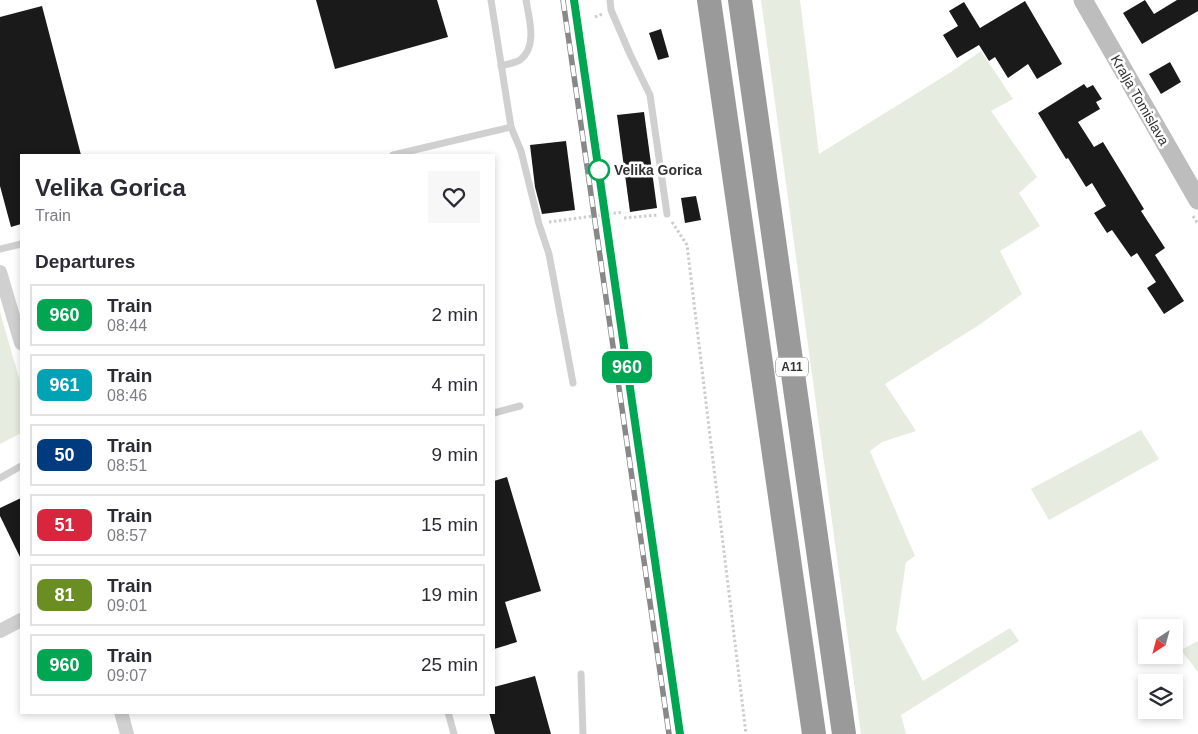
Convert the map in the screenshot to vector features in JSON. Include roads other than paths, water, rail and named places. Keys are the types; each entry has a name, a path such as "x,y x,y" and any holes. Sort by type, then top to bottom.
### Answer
{"highway":[{"name":"A11","path":"710,0 814,734"},
{"name":"A11","path":"740,0 844,734"}],"street":[{"name":"Kralja Tomislava","path":"1083,0 1198,200"},
{"path":"0,272 20,340"},
{"path":"0,631 20,621"},
{"path":"122,714 127,734"}],"lane":[{"path":"491,0 511,127 521,151 539,224 549,254 573,382"},
{"path":"501,66 519,60 528,52 531,34 526,0"},
{"path":"610,0 611,10 650,95 667,214"},
{"path":"397,154 511,127"},
{"path":"0,249 20,244"},
{"path":"495,413 520,406"},
{"path":"0,478 20,467"},
{"path":"581,674 583,734"},
{"path":"449,714 454,734"}],"railway":[{"path":"563,0 669,734"},
{"path":"574,0 680,734"}],"train":[{"name":"960","path":"574,0 680,734"}],"place":[{"name":"Velika Gorica","path":"599,170"}]}
